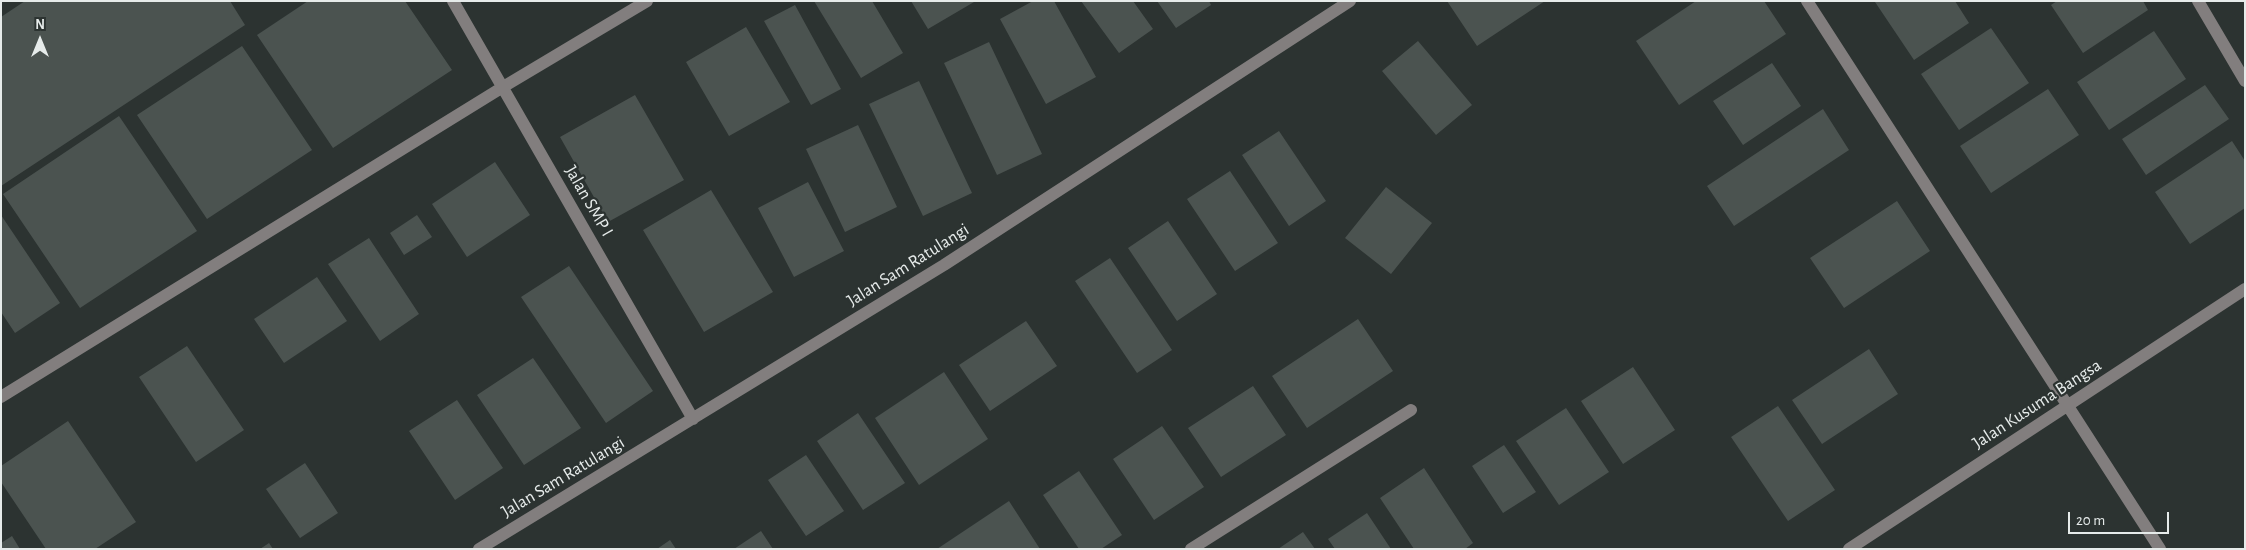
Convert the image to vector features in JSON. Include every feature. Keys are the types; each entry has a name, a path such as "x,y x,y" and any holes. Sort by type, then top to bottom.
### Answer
{"street":[{"name":"Jalan SMP I","path":"453,1 693,419"},
{"path":"1,397 503,87 647,1"},
{"name":"Jalan Sam Ratulangi","path":"479,549 944,265 1350,1"},
{"path":"1807,1 2160,549"},
{"path":"2198,1 2245,81"},
{"name":"Jalan Kusuma Bangsa","path":"1850,549 2245,289"},
{"path":"1191,549 1411,410"}],"building":[{"path":"25,1 230,1 245,25 1,186 1,17"},
{"path":"308,1 405,1 452,70 333,148 257,35"},
{"path":"814,1 872,1 903,53 861,78"},
{"path":"911,1 973,1 974,2 928,29"},
{"path":"1033,1 1054,1 1096,77 1046,104 1000,19"},
{"path":"1081,1 1133,1 1153,29 1119,53"},
{"path":"1157,1 1209,1 1211,5 1176,28"},
{"path":"1447,1 1545,1 1477,46"},
{"path":"1696,1 1764,1 1786,34 1679,105 1636,41"},
{"path":"1955,1 1969,23 1914,60 1875,2"},
{"path":"2057,1 2143,1 2148,10 2083,53 2051,5"},
{"path":"795,5 841,89 811,105 764,21"},
{"path":"746,27 790,102 729,136 686,62"},
{"path":"1991,28 2029,83 1959,130 1921,74"},
{"path":"2154,31 2186,79 2109,130 2077,82"},
{"path":"1418,41 1472,105 1436,135 1382,71"},
{"path":"989,42 1042,154 997,175 944,63"},
{"path":"242,46 312,150 207,219 137,115"},
{"path":"1772,63 1801,106 1743,145 1713,101"},
{"path":"919,81 972,193 923,216 869,104"},
{"path":"2205,85 2229,119 2146,175 2122,139"},
{"path":"2048,89 2079,135 1991,193 1960,146"},
{"path":"635,95 684,180 608,222 560,137"},
{"path":"1823,109 1849,150 1734,226 1707,186"},
{"path":"119,116 197,231 80,308 3,194"},
{"path":"858,125 897,207 845,232 806,149"},
{"path":"1279,131 1326,201 1289,226 1242,155"},
{"path":"2232,141 2245,161 2245,208 2190,244 2155,192"},
{"path":"495,162 530,215 467,257 432,204"},
{"path":"1230,171 1278,243 1235,271 1187,199"},
{"path":"808,182 844,251 794,277 758,208"},
{"path":"1386,187 1432,223 1391,274 1345,238"},
{"path":"711,190 773,292 704,332 643,230"},
{"path":"1897,201 1930,251 1844,308 1810,258"},
{"path":"1,215 60,303 15,333 1,312"},
{"path":"417,215 432,237 404,255 390,233"},
{"path":"1168,221 1217,294 1177,321 1128,248"},
{"path":"369,238 419,314 380,341 328,264"},
{"path":"1110,258 1172,350 1137,373 1075,281"},
{"path":"569,266 653,391 606,423 521,297"},
{"path":"317,277 347,321 284,363 254,319"},
{"path":"1358,319 1393,371 1307,428 1272,376"},
{"path":"1026,321 1057,366 990,411 959,365"},
{"path":"187,346 244,430 196,462 139,377"},
{"path":"1869,349 1898,394 1822,444 1792,400"},
{"path":"533,358 581,428 524,465 477,395"},
{"path":"1633,367 1675,430 1623,464 1581,401"},
{"path":"944,372 988,439 919,485 875,418"},
{"path":"1253,386 1286,435 1221,477 1188,428"},
{"path":"457,400 503,468 455,500 409,431"},
{"path":"1778,406 1835,490 1788,521 1731,437"},
{"path":"1566,408 1609,472 1559,505 1516,441"},
{"path":"858,413 905,483 863,510 817,441"},
{"path":"68,421 136,522 95,549 46,549 1,482 1,466"},
{"path":"1162,426 1204,487 1154,520 1113,459"},
{"path":"1504,445 1536,492 1503,513 1472,466"},
{"path":"806,455 844,511 806,536 768,480"},
{"path":"305,463 338,513 300,538 266,489"},
{"path":"1424,468 1473,543 1465,549 1414,549 1380,498"},
{"path":"1079,471 1122,535 1101,549 1079,549 1043,495"},
{"path":"1009,501 1040,549 937,549"},
{"path":"1367,513 1391,549 1335,549 1328,539"},
{"path":"761,531 773,549 734,549"},
{"path":"1303,532 1315,549 1278,549"},
{"path":"12,536 20,549 1,549 1,543"},
{"path":"670,540 676,549 657,549"},
{"path":"269,543 273,549 260,549"}]}
